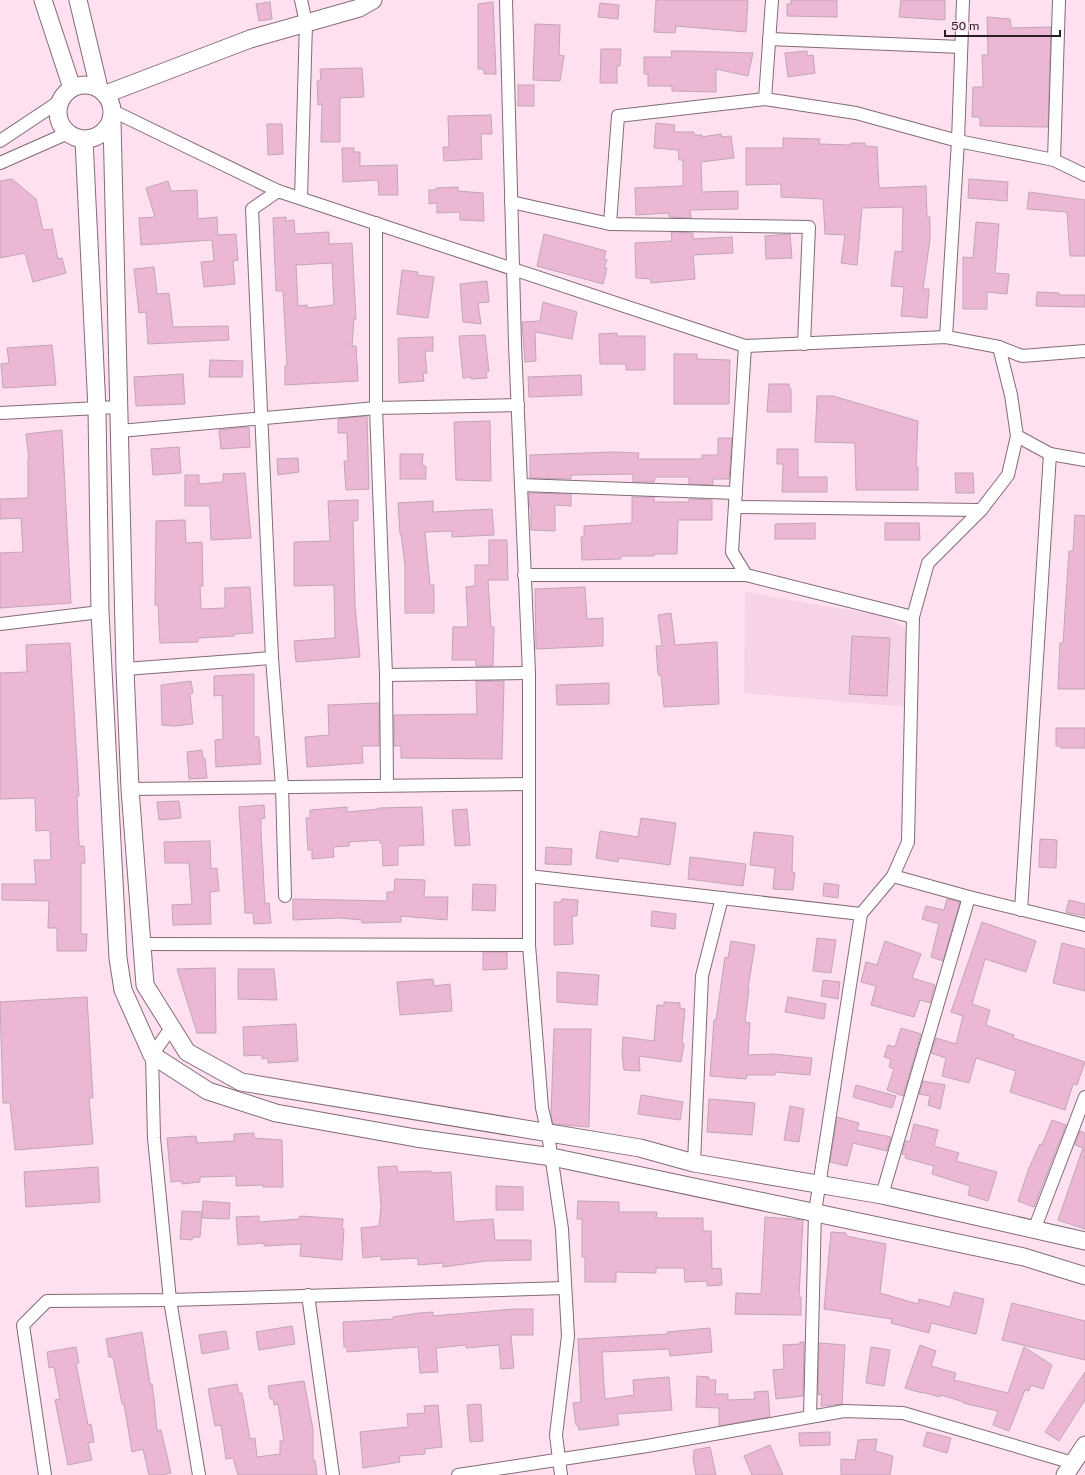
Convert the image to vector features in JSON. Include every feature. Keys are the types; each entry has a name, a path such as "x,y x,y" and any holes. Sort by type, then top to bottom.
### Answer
{"street":[{"path":"43,0 72,88"},
{"path":"78,0 103,91 111,102 112,116 125,669 130,789 145,985 187,1052 242,1082 548,1134 640,1148 694,1163 882,1196 1085,1241"},
{"path":"301,0 306,23 301,198"},
{"path":"0,141 60,101 72,88 81,85 103,91 250,40 359,8 372,0"},
{"path":"506,0 513,268 529,674 529,945 542,1108 552,1157 562,1229 568,1336 556,1435 561,1475"},
{"path":"765,99 772,0"},
{"path":"946,337 958,141 963,0"},
{"path":"1054,160 1060,0"},
{"path":"769,39 961,47"},
{"path":"610,224 618,116 765,99 856,113 958,141 1054,160 1085,176"},
{"path":"60,101 58,118 68,133 75,138 84,140 93,139 101,135 107,129 112,116"},
{"path":"112,116 278,191 745,346 946,337 999,347 1022,356 1085,351"},
{"path":"0,163 68,133"},
{"path":"84,140 97,409 100,612 118,958 123,990 152,1055 154,1138 170,1300 199,1475"},
{"path":"278,191 252,209 260,417 272,658 282,786 285,896"},
{"path":"512,202 610,224 809,227 804,344"},
{"path":"376,223 376,408 386,675 387,785"},
{"path":"745,346 732,552 746,574"},
{"path":"810,1417 816,1212 861,914 893,876 908,842 913,617 928,563 981,510 1008,475 1017,436 1011,395 999,347"},
{"path":"120,431 260,417 376,408 518,405"},
{"path":"0,413 118,407"},
{"path":"1017,436 1050,454 1085,460"},
{"path":"1021,910 1050,454"},
{"path":"521,485 736,493"},
{"path":"735,507 981,510"},
{"path":"524,575 746,574 913,617"},
{"path":"0,624 100,612"},
{"path":"125,669 272,658"},
{"path":"386,675 529,674"},
{"path":"130,789 528,784"},
{"path":"529,876 861,914"},
{"path":"893,876 969,897 1085,925"},
{"path":"882,1196 969,897"},
{"path":"694,1163 702,976 722,898"},
{"path":"141,944 529,945"},
{"path":"152,1055 171,1028"},
{"path":"152,1055 208,1091 276,1113 416,1138 552,1157 1024,1257 1085,1276"},
{"path":"1034,1230 1085,1097"},
{"path":"45,1475 23,1324 47,1301 170,1300 565,1288"},
{"path":"308,1295 333,1475"},
{"path":"458,1475 647,1446 844,1411 903,1413 1069,1469 1085,1445"}],"shaded area":[{"path":"745,592 888,617 906,629 906,707 744,693"}],"building":[{"path":"656,0 748,0 746,32 676,26 675,33 654,32"},
{"path":"791,0 837,0 837,17 787,16 787,4 791,4"},
{"path":"901,0 945,0 945,20 899,17"},
{"path":"270,2 272,19 259,21 256,4"},
{"path":"493,2 496,74 484,74 484,69 478,69 478,4"},
{"path":"600,3 619,5 618,19 598,17"},
{"path":"987,17 1010,19 1011,28 1051,27 1048,127 980,126 980,117 972,117 973,87 983,87 982,55 988,55"},
{"path":"535,24 560,25 559,55 564,56 560,81 533,80"},
{"path":"601,49 621,49 620,66 617,66 617,83 600,83"},
{"path":"671,51 753,53 748,76 716,69 716,92 672,91 672,86 648,86 648,74 644,74 644,57 672,57"},
{"path":"807,51 807,56 813,55 815,73 788,77 785,53"},
{"path":"362,68 364,97 340,98 340,142 321,142 322,104 318,105 317,81 321,80 320,69"},
{"path":"518,85 534,85 534,106 518,106"},
{"path":"491,115 492,134 481,134 482,159 444,161 443,147 449,147 448,116"},
{"path":"656,123 675,125 674,132 694,132 694,135 702,135 702,137 721,134 722,137 731,136 734,158 701,162 702,192 738,191 738,209 690,210 691,218 669,217 669,213 636,215 635,188 683,186 683,160 679,160 678,150 654,148"},
{"path":"267,124 282,124 283,154 268,155"},
{"path":"783,138 820,139 819,144 851,145 851,143 865,143 865,146 877,147 879,188 926,186 927,217 930,217 930,239 923,289 929,289 927,318 901,316 904,287 891,286 895,251 902,252 903,207 862,208 857,265 841,263 845,235 825,234 823,199 781,197 781,184 746,185 746,148 783,148"},
{"path":"342,148 354,148 354,152 360,152 360,166 397,165 398,195 379,195 378,180 343,182"},
{"path":"12,179 36,199 43,230 52,229 58,259 62,258 66,273 33,282 25,253 0,258 0,181"},
{"path":"969,179 1008,182 1007,201 968,198"},
{"path":"168,181 171,191 197,190 198,219 217,217 218,235 236,234 238,260 233,261 235,284 204,287 201,262 214,261 212,240 141,245 139,218 155,217 146,188"},
{"path":"458,187 458,191 483,193 484,221 460,220 460,212 437,213 437,203 429,204 429,190 436,190 436,188"},
{"path":"1029,192 1085,200 1085,256 1070,256 1067,212 1027,209"},
{"path":"286,217 286,221 294,220 295,234 329,232 329,244 352,243 356,319 354,319 352,346 356,346 358,381 285,385 285,366 287,366 283,291 276,291 273,218","holes":["332,263 334,305 307,308 307,305 298,306 296,265"]},
{"path":"976,222 999,224 995,273 1009,274 1007,294 987,292 987,309 963,309 963,257 973,258"},
{"path":"671,232 693,233 693,239 732,237 733,253 693,255 695,279 651,283 651,279 636,278 635,243 672,241"},
{"path":"544,234 606,251 604,259 607,260 604,268 607,268 603,284 537,266"},
{"path":"790,234 792,258 766,259 765,236"},
{"path":"154,267 157,294 169,293 173,327 228,326 229,340 148,344 146,312 139,313 134,269"},
{"path":"402,270 418,272 417,275 434,277 428,318 397,314"},
{"path":"487,281 489,302 478,303 481,324 463,322 460,284"},
{"path":"1037,292 1059,293 1059,295 1085,295 1085,307 1036,306"},
{"path":"543,302 577,312 572,339 535,332 536,361 525,362 522,322 540,321"},
{"path":"617,333 617,336 645,336 645,370 626,370 626,364 600,364 599,334"},
{"path":"485,335 489,371 486,372 487,378 463,378 459,336"},
{"path":"433,337 433,351 425,351 427,373 423,373 424,381 399,383 398,338"},
{"path":"52,345 56,385 3,388 1,364 9,363 7,348"},
{"path":"674,354 697,354 697,359 730,360 729,404 674,404"},
{"path":"210,360 243,361 242,377 209,377"},
{"path":"183,374 185,404 136,406 134,377"},
{"path":"581,375 582,395 529,397 528,377"},
{"path":"769,384 789,384 789,388 791,389 791,412 767,412"},
{"path":"817,396 833,396 918,421 916,467 918,467 918,490 856,490 855,443 815,442"},
{"path":"367,416 369,489 346,490 344,461 348,461 347,433 338,433 338,419"},
{"path":"490,421 491,481 456,480 454,422"},
{"path":"249,427 250,447 221,449 219,430"},
{"path":"62,430 71,603 0,608 0,553 23,552 21,518 0,519 0,499 28,498 29,459 26,434"},
{"path":"718,438 732,438 729,479 713,479 713,485 689,484 689,477 655,477 654,482 633,482 633,474 571,475 571,479 530,478 530,455 613,452 639,453 638,459 702,459 702,455 718,455"},
{"path":"179,447 181,473 153,475 151,449"},
{"path":"777,449 798,449 798,477 827,477 827,492 782,492 783,464 777,464"},
{"path":"400,454 423,454 422,466 426,466 426,479 400,479"},
{"path":"298,458 299,472 278,475 277,459"},
{"path":"245,473 251,538 211,540 210,506 185,506 185,475 199,475 199,484 223,482 223,474"},
{"path":"955,473 973,473 974,493 956,493"},
{"path":"529,493 571,494 571,506 555,505 555,531 531,530 531,506 529,506"},
{"path":"632,497 654,497 654,502 689,502 689,499 712,500 712,520 678,520 677,554 621,556 621,559 582,560 581,537 584,536 584,526 632,523"},
{"path":"358,500 358,520 353,521 355,606 360,657 296,662 294,641 335,638 334,585 294,586 294,542 330,541 328,501"},
{"path":"433,501 433,512 492,509 494,535 452,537 452,531 425,532 430,585 434,585 434,613 405,613 405,564 400,534 398,503"},
{"path":"1075,515 1085,516 1085,689 1058,689 1060,643 1063,643 1069,551 1073,551"},
{"path":"185,520 186,543 202,542 203,586 200,586 201,609 225,608 225,588 250,587 253,633 234,634 234,636 198,638 198,642 160,643 158,605 155,605 156,521"},
{"path":"815,523 815,539 775,539 775,524"},
{"path":"885,523 919,523 920,540 885,540"},
{"path":"489,540 507,540 508,580 488,580 491,627 494,627 493,666 476,666 476,660 452,660 453,627 468,627 466,587 475,586 475,565 489,565"},
{"path":"585,587 587,619 603,618 603,646 536,649 535,589"},
{"path":"671,613 675,645 717,642 719,704 664,707 661,675 658,675 656,646 662,646 658,615"},
{"path":"852,636 890,638 887,696 849,694"},
{"path":"70,643 79,796 77,796 79,846 84,846 85,863 81,863 81,934 87,934 86,951 57,951 57,928 48,928 49,901 2,900 2,884 36,884 34,860 51,860 50,830 36,831 35,798 0,799 0,673 27,672 26,645"},
{"path":"254,674 254,737 259,737 261,764 216,767 215,740 223,739 222,695 214,696 214,676"},
{"path":"191,681 193,693 190,694 193,724 175,726 162,725 161,685"},
{"path":"476,681 504,681 502,759 401,758 401,746 394,746 394,715 477,714"},
{"path":"609,683 609,704 557,705 556,685"},
{"path":"379,703 379,746 362,746 363,763 307,767 305,737 329,735 328,705"},
{"path":"1056,728 1085,728 1085,748 1061,748 1061,746 1056,746"},
{"path":"202,750 203,758 205,758 207,778 189,779 187,752"},
{"path":"179,801 181,818 159,820 157,802"},
{"path":"264,805 265,818 261,819 261,832 265,904 269,903 271,923 254,924 253,913 245,913 239,807"},
{"path":"347,807 347,812 379,808 422,807 424,845 398,846 398,865 383,866 382,843 380,843 380,840 349,842 349,846 333,847 334,857 312,859 312,850 308,850 306,818 310,818 310,810"},
{"path":"467,809 470,845 455,846 452,810"},
{"path":"641,818 676,823 670,865 619,858 618,862 596,858 600,831 638,837"},
{"path":"754,832 793,836 792,872 795,873 793,890 773,889 775,868 750,865"},
{"path":"1040,839 1057,840 1056,868 1039,867"},
{"path":"210,841 211,869 217,868 219,891 210,892 211,924 173,925 172,905 192,904 189,863 165,863 164,842"},
{"path":"546,847 572,849 571,865 545,864"},
{"path":"690,857 746,864 743,886 688,879"},
{"path":"395,879 425,880 424,897 448,897 447,920 401,916 401,922 362,923 362,920 340,918 293,920 293,899 387,901 387,892 394,892"},
{"path":"824,883 839,885 838,898 823,896"},
{"path":"473,884 496,885 495,911 472,910"},
{"path":"562,899 578,900 577,916 572,916 573,944 554,945 554,902 561,902"},
{"path":"947,899 960,902 943,961 931,957 939,924 922,919 926,906 944,910"},
{"path":"1069,900 1085,904 1085,916 1066,912"},
{"path":"652,911 676,914 675,929 651,926"},
{"path":"982,922 1036,941 1026,972 985,959 972,1004 990,1010 986,1025 1014,1035 1013,1038 1085,1062 1077,1085 1073,1084 1065,1110 1010,1092 1016,1071 976,1058 969,1083 942,1076 946,1058 931,1053 936,1038 956,1044 963,1016 951,1012"},
{"path":"817,938 836,940 831,973 813,971"},
{"path":"731,941 755,945 748,988 745,1022 750,1023 748,1055 773,1054 812,1058 810,1075 775,1072 775,1075 747,1075 746,1079 710,1076 714,1020 716,1020 725,957 728,958"},
{"path":"885,941 921,954 912,978 935,985 930,1003 920,1000 914,1017 871,1005 876,986 861,982 866,962 877,965"},
{"path":"1062,943 1085,949 1085,991 1053,983"},
{"path":"483,952 507,952 507,969 483,970"},
{"path":"215,968 216,1033 197,1033 177,969"},
{"path":"238,969 274,969 277,1000 238,999"},
{"path":"557,972 599,975 597,1005 557,1002"},
{"path":"433,979 434,986 450,984 452,1011 400,1015 397,982"},
{"path":"823,980 840,982 838,999 821,996"},
{"path":"87,997 93,1098 89,1098 93,1144 15,1150 10,1103 3,1103 0,1002"},
{"path":"788,997 826,1004 824,1019 785,1012"},
{"path":"664,1002 680,1003 680,1008 685,1009 682,1043 684,1044 681,1062 639,1056 640,1071 624,1070 622,1054 623,1037 654,1041 657,1005 664,1006"},
{"path":"296,1024 298,1061 268,1063 268,1058 262,1059 262,1055 244,1056 243,1027"},
{"path":"901,1028 921,1034 903,1096 887,1090 894,1069 889,1067 891,1059 884,1057 888,1045 895,1047"},
{"path":"554,1029 591,1029 589,1127 553,1124 551,1114"},
{"path":"923,1081 945,1085 940,1109 928,1105 930,1096 919,1094"},
{"path":"856,1085 896,1096 892,1108 853,1097"},
{"path":"641,1095 683,1102 680,1120 638,1114"},
{"path":"709,1099 755,1103 752,1135 707,1132"},
{"path":"790,1106 804,1109 799,1142 784,1140"},
{"path":"837,1117 859,1123 857,1130 891,1137 887,1151 853,1143 847,1166 830,1162"},
{"path":"1052,1120 1066,1125 1034,1207 1018,1201 1029,1168 1040,1144 1042,1145"},
{"path":"914,1124 938,1130 934,1146 959,1153 956,1161 997,1172 988,1201 968,1195 970,1186 932,1174 934,1166 905,1158 906,1155 902,1154 906,1141 910,1141"},
{"path":"1080,1131 1085,1133 1085,1229 1058,1220 1083,1148 1075,1145"},
{"path":"254,1133 254,1138 282,1140 283,1187 263,1187 263,1185 236,1186 236,1176 200,1177 200,1182 182,1184 182,1181 171,1182 167,1138 196,1136 197,1143 234,1141 234,1134"},
{"path":"397,1166 398,1172 451,1172 454,1222 493,1219 495,1240 531,1240 531,1260 486,1261 443,1267 443,1263 418,1265 418,1258 381,1260 381,1256 363,1258 361,1228 379,1226 381,1207 378,1167"},
{"path":"98,1167 100,1202 26,1207 24,1172"},
{"path":"496,1186 523,1187 523,1210 496,1210"},
{"path":"203,1201 230,1203 229,1219 202,1218"},
{"path":"578,1201 619,1202 619,1212 657,1212 656,1218 703,1218 703,1231 711,1231 712,1269 721,1268 722,1285 707,1286 707,1281 685,1282 684,1268 656,1268 656,1273 616,1272 616,1282 585,1282 585,1257 582,1257 582,1219 577,1219"},
{"path":"182,1211 202,1212 200,1237 193,1237 192,1240 180,1239"},
{"path":"259,1216 259,1222 299,1219 300,1216 343,1219 342,1229 344,1229 342,1260 300,1256 301,1244 264,1246 264,1243 238,1245 236,1217"},
{"path":"765,1217 803,1220 799,1297 801,1297 801,1315 735,1314 736,1293 761,1294"},
{"path":"831,1232 846,1233 846,1236 886,1244 880,1293 918,1304 919,1299 950,1307 954,1292 984,1299 976,1334 931,1323 929,1333 891,1323 892,1319 824,1309"},
{"path":"1012,1303 1085,1321 1085,1360 1002,1340"},
{"path":"514,1309 533,1309 533,1335 511,1335 514,1368 501,1369 499,1345 466,1348 466,1345 436,1348 438,1372 420,1373 418,1347 347,1352 347,1347 344,1347 343,1322 393,1319 393,1317 419,1313 433,1312 433,1316"},
{"path":"292,1326 295,1344 259,1350 256,1332"},
{"path":"710,1328 712,1352 670,1356 669,1349 602,1352 605,1399 634,1395 633,1380 669,1377 672,1410 617,1414 619,1425 579,1430 578,1425 576,1425 573,1403 581,1402 578,1339 668,1334 667,1332"},
{"path":"226,1331 229,1349 202,1354 199,1335"},
{"path":"142,1332 150,1384 152,1384 157,1431 161,1430 171,1473 161,1475 149,1475 143,1449 132,1452 124,1404 122,1404 113,1357 109,1357 106,1339"},
{"path":"800,1342 804,1342 803,1396 776,1399 773,1370 784,1369 783,1345 800,1344"},
{"path":"819,1343 845,1345 842,1404 821,1406 822,1394 818,1395"},
{"path":"920,1345 936,1351 931,1366 956,1373 954,1380 1008,1393 1024,1347 1052,1365 1043,1389 1031,1385 1029,1391 1025,1390 1009,1431 993,1425 998,1411 963,1403 964,1402 941,1395 940,1397 905,1388"},
{"path":"76,1347 79,1363 76,1363 88,1425 91,1424 94,1442 88,1443 92,1460 68,1465 55,1400 60,1399 54,1367 49,1368 47,1352"},
{"path":"871,1347 890,1350 884,1386 866,1383"},
{"path":"1085,1372 1085,1400 1059,1441 1045,1432"},
{"path":"697,1376 709,1377 709,1380 716,1380 715,1394 728,1394 728,1400 755,1399 754,1392 768,1391 770,1417 719,1426 719,1408 696,1407"},
{"path":"304,1381 313,1429 313,1461 315,1460 317,1475 238,1475 233,1458 226,1459 221,1425 215,1426 208,1389 237,1384 239,1393 242,1393 250,1439 255,1438 257,1457 280,1454 280,1441 284,1441 278,1404 274,1405 273,1399 270,1399 268,1386"},
{"path":"481,1404 483,1441 470,1442 467,1405"},
{"path":"438,1405 442,1447 425,1449 425,1454 399,1456 400,1462 363,1468 360,1432 408,1427 407,1414 425,1413 424,1406"},
{"path":"830,1432 830,1445 800,1446 799,1433"},
{"path":"927,1432 951,1438 947,1453 923,1446"},
{"path":"877,1439 875,1451 893,1456 890,1475 841,1475 841,1459 855,1460 858,1440"},
{"path":"770,1445 783,1475 752,1475 744,1456"},
{"path":"710,1447 716,1475 696,1475 693,1459 694,1450"}]}
